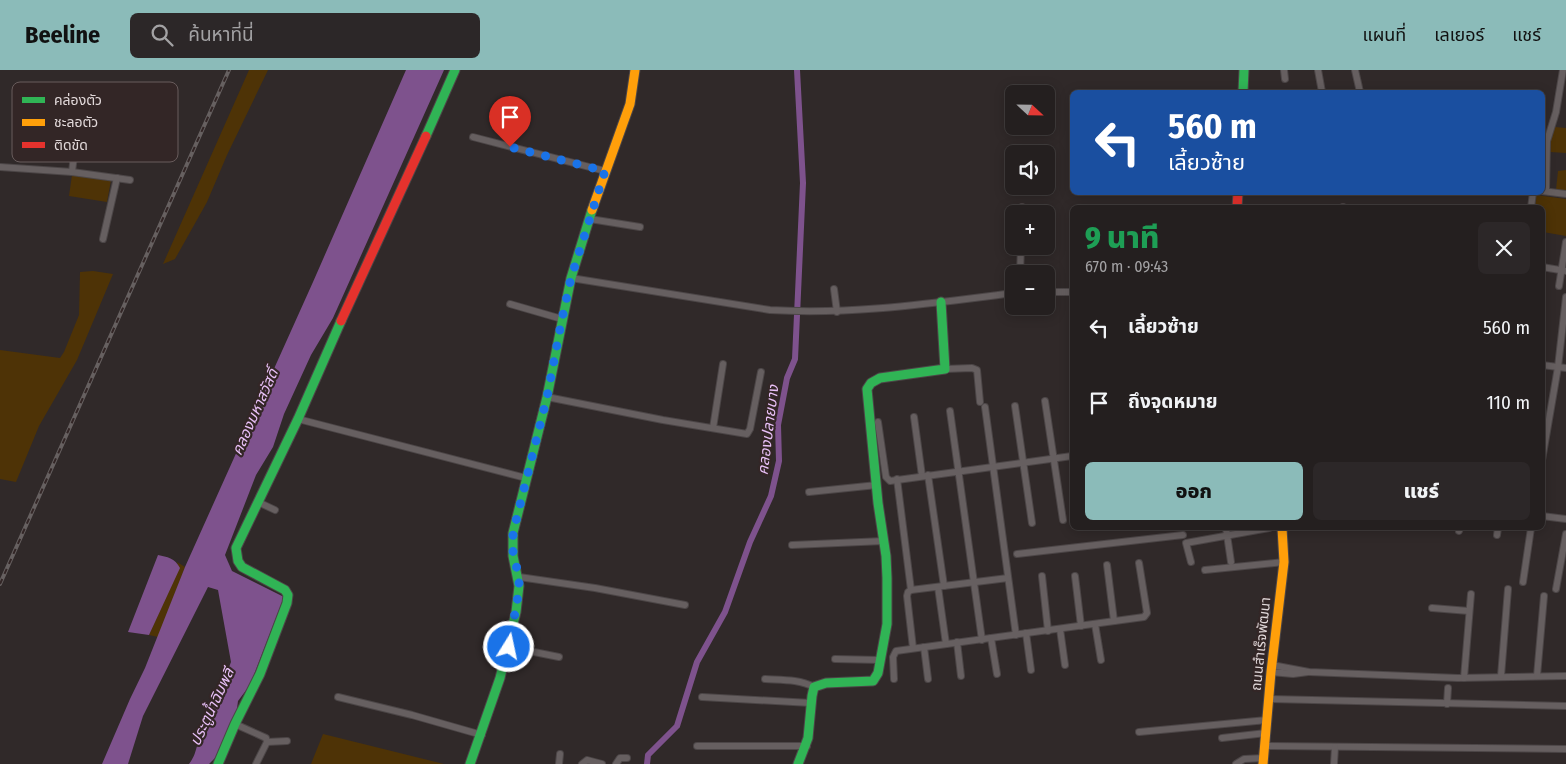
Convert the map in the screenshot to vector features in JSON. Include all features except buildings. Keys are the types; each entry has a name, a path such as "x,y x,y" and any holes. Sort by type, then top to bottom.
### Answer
{"street":[{"path":"218,764 235,724 260,674 287,603 288,595 285,590 242,567 238,561 236,548 298,419 326,351 368,265 455,70"},
{"path":"470,764 482,735 509,647 519,590 519,577 513,553 513,533 547,397 571,278 605,171 630,104 635,70"},
{"path":"1243,90 1244,70"},
{"path":"1284,70 1285,79"},
{"path":"1318,70 1322,90"},
{"path":"1355,70 1360,90"},
{"path":"1545,178 1548,141 1556,112 1563,70"},
{"path":"473,137 605,171"},
{"path":"72,172 73,162"},
{"path":"0,166 72,172 130,180"},
{"path":"104,239 117,178"},
{"path":"1545,191 1566,194"},
{"path":"590,219 640,227"},
{"path":"1560,286 1564,271 1566,242"},
{"path":"1545,268 1564,271"},
{"path":"571,278 770,310 791,311 837,312 1005,294"},
{"path":"834,289 837,312"},
{"path":"1055,292 1070,292"},
{"path":"1545,443 1558,367 1566,297"},
{"path":"941,302 945,369"},
{"path":"510,304 562,319"},
{"path":"713,428 723,364"},
{"path":"1545,365 1566,368"},
{"path":"798,764 806,746 812,702 811,696 814,687 821,684 866,684 873,681 878,673 887,624 888,602 886,556 867,396 868,386 880,378 945,369 972,368 977,370 993,466 1016,635"},
{"path":"547,397 743,434 749,432 761,372"},
{"path":"1045,401 1063,520"},
{"path":"1015,406 1032,523"},
{"path":"950,411 982,640"},
{"path":"914,417 925,475 941,586 946,644"},
{"path":"298,419 526,478"},
{"path":"878,422 886,477 890,480 1070,456"},
{"path":"896,480 911,590"},
{"path":"809,492 877,485"},
{"path":"258,502 275,510"},
{"path":"1545,516 1566,520"},
{"path":"1182,530 1191,562"},
{"path":"1226,530 1231,562"},
{"path":"1186,543 1258,530"},
{"name":"ถนนสำเร็จพัฒนา","path":"1263,761 1268,699 1284,562 1282,530"},
{"path":"1523,582 1531,530"},
{"path":"1556,589 1566,534"},
{"path":"1017,554 1183,535"},
{"path":"792,545 884,541"},
{"path":"1205,570 1284,562"},
{"path":"894,680 894,653 896,651 1114,622 1146,616 1139,563"},
{"path":"1107,565 1114,622"},
{"path":"1042,576 1048,631"},
{"path":"1075,576 1081,626"},
{"path":"519,577 595,588 685,605"},
{"path":"913,648 908,592 911,590 1008,578"},
{"path":"1501,676 1508,589"},
{"path":"1464,678 1471,594"},
{"path":"1537,676 1544,596"},
{"path":"1432,608 1469,611"},
{"path":"1095,624 1101,660"},
{"path":"1060,629 1066,665"},
{"path":"1026,633 1031,670"},
{"path":"991,638 997,674"},
{"path":"957,642 961,676"},
{"path":"509,647 559,657"},
{"path":"924,647 928,679"},
{"path":"835,659 880,660"},
{"path":"1272,669 1301,674 1309,672 1464,678 1566,676"},
{"path":"765,679 806,682 814,687"},
{"path":"1447,704 1448,688"},
{"path":"338,697 482,735"},
{"path":"702,697 812,702"},
{"path":"1268,699 1566,706"},
{"path":"1139,732 1267,720"},
{"path":"235,724 264,736 267,742"},
{"path":"1222,738 1266,733"},
{"path":"267,742 287,741"},
{"path":"256,764 267,742"},
{"path":"697,746 806,746"},
{"path":"1265,746 1566,749"},
{"path":"1334,764 1335,747"},
{"path":"558,764 560,754"},
{"path":"616,764 620,758 627,758"},
{"path":"1236,764 1244,759 1263,761"},
{"path":"582,764 587,760 602,764"}],"shaded area":[{"path":"249,70 268,70 227,155 207,202 175,259 163,264"},
{"path":"1555,127 1566,128 1566,153 1550,152 1550,138"},
{"path":"1566,170 1566,191 1556,190 1558,171"},
{"path":"72,175 111,180 107,202 69,196"},
{"path":"1536,195 1566,199 1566,236 1545,232 1545,205 1535,205"},
{"path":"93,271 113,274 77,360 39,426 16,482 0,479 0,350 60,358 79,315 80,272"},
{"path":"177,562 185,567 158,637 149,635 179,568"},
{"path":"323,734 444,764 311,764"}],"water":[{"name":"คลองมหาสวัสดิ์","path":"406,70 444,70 333,318 311,355 284,414 273,447 256,475 225,555 232,571 284,597 250,685 238,701 236,716 218,755 209,764 189,764 194,756 208,717 224,694 224,680 231,662 218,590 208,587 143,716 128,764 102,764 145,668 185,567"},
{"path":"158,555 168,557 180,568 149,635 128,632"}],"waterway":[{"name":"คลองปลายบาง","path":"647,764 648,755 677,726 697,662 725,612 750,542 771,496 779,461 778,425 787,378 795,359 803,183 797,70"}],"railway":[{"path":"0,584 229,70"}],"traffic: fast":[{"path":"426,136 455,70"},
{"path":"1243,90 1244,70"},
{"path":"470,764 500,678 516,612 519,586 513,556 513,533 547,397 571,278 592,210"},
{"path":"798,764 808,738 814,687 826,683 873,681 878,673 887,624 887,578 867,389 871,383 880,378 945,369 941,302"},
{"path":"218,764 235,724 260,674 287,603 288,595 285,590 242,567 238,561 236,548 298,419 341,321"}],"traffic: slow":[{"path":"592,210 630,104 635,70"},
{"path":"1263,764 1271,672 1284,562 1282,530"}],"traffic: jam":[{"path":"341,321 426,136"},
{"path":"1237,205 1238,195"}],"route":[{"path":"509,647 519,590 519,577 512,544 513,533 547,397 571,278 605,171 510,147"}],"water label":[{"name":"ประตูน้ำฉิมพลี","path":"212,707"}]}
